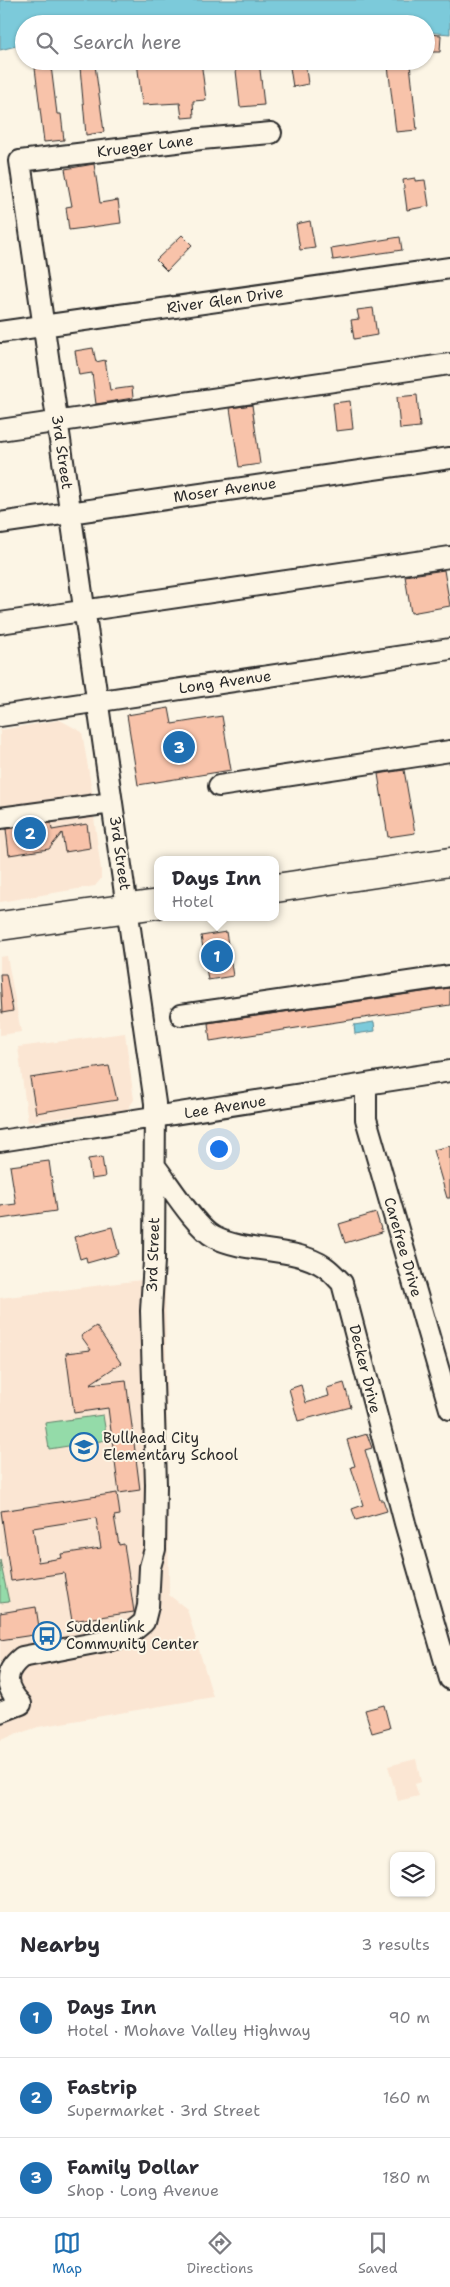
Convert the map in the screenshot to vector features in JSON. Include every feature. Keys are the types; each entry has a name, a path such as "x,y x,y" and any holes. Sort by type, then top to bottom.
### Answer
{"highway":[{"path":"279,888 450,862"},
{"path":"0,926 154,905"}],"street":[{"name":"Krueger Lane","path":"20,161 201,139 271,133"},
{"name":"3rd Street","path":"0,1712 21,1704 10,1693 7,1685 14,1664 22,1657 126,1637 144,1622 148,1606 150,1567 154,1549 156,1485 151,1312 156,1166 155,1103 20,161"},
{"name":"River Glen Drive","path":"0,332 450,268"},
{"path":"0,430 450,364"},
{"name":"Moser Avenue","path":"0,523 450,458"},
{"path":"0,623 450,557"},
{"name":"Long Avenue","path":"0,716 450,648"},
{"path":"219,786 450,751"},
{"path":"0,818 112,802"},
{"path":"181,1014 450,976"},
{"name":"Lee Avenue","path":"0,1141 450,1071"},
{"name":"Carefree Drive","path":"366,1084 366,1119 450,1409"},
{"name":"Decker Drive","path":"156,1166 203,1230 215,1237 252,1248 315,1262 326,1267 342,1283 405,1523 450,1679"}],"shaded area":[{"path":"60,720 82,732 93,797 0,810 0,730"},
{"path":"93,810 101,870 101,879 95,886 0,902 0,821"},
{"path":"7,956 21,1032 0,1035 0,957"},
{"path":"125,1033 134,1100 127,1110 28,1122 18,1047"},
{"name":"Bullhead City Elementary School","path":"165,1277 169,1595 187,1609 213,1697 38,1727 0,1740 0,1298"},
{"path":"416,1759 421,1782 415,1784 419,1796 398,1801 388,1766"}],"green space":[{"path":"103,1415 107,1440 49,1449 45,1423"},
{"path":"0,1560 9,1602 0,1603"}],"water":[{"path":"0,0 450,0 450,34 435,33 435,15 15,15 15,46 0,50"},
{"path":"374,1022 375,1031 355,1034 354,1025"}],"building":[{"path":"435,35 441,35 440,52 435,52"},
{"path":"35,70 52,70 57,114 61,114 64,140 44,142"},
{"path":"80,70 96,70 104,132 86,135"},
{"path":"138,70 202,70 206,100 193,101 194,117 182,118 180,103 142,105"},
{"path":"236,70 260,70 264,105 240,107"},
{"path":"290,70 306,70 308,84 293,87"},
{"path":"388,70 411,70 417,130 396,132"},
{"path":"94,164 100,203 118,200 121,223 69,230 66,207 72,206 65,169"},
{"path":"415,178 415,181 425,180 429,206 407,210 403,180"},
{"path":"310,221 315,248 300,250 296,224"},
{"path":"182,235 192,245 167,271 156,260"},
{"path":"400,237 402,250 333,260 331,248"},
{"path":"373,308 377,335 354,339 351,320 359,319 357,310"},
{"path":"93,348 96,362 105,360 110,390 132,387 133,398 96,404 92,373 79,375 75,351"},
{"path":"417,395 420,427 400,429 397,397"},
{"path":"350,401 353,429 336,431 333,403"},
{"path":"252,405 260,464 239,467 230,408"},
{"path":"444,570 450,606 411,613 405,576"},
{"path":"169,708 172,724 222,716 231,770 138,785 127,715"},
{"path":"404,770 415,833 388,837 378,774"},
{"path":"51,823 52,830 87,824 90,848 65,852 62,833 49,849 9,855 6,829"},
{"path":"226,932 233,976 208,980 201,936"},
{"path":"0,974 6,974 13,1011 2,1013"},
{"path":"450,988 450,1005 210,1041 208,1023"},
{"path":"109,1066 117,1100 36,1113 30,1078"},
{"path":"450,1146 450,1198 447,1198 433,1150"},
{"path":"102,1157 105,1177 91,1179 88,1159"},
{"path":"49,1161 56,1211 0,1219 0,1206 16,1204 10,1166"},
{"path":"376,1213 382,1232 345,1243 339,1224"},
{"path":"112,1227 119,1254 87,1263 86,1257 80,1259 74,1237"},
{"path":"96,1326 121,1363 90,1384 126,1380 140,1490 119,1493 108,1408 74,1413 66,1353 91,1350 81,1336"},
{"path":"344,1383 351,1407 298,1421 289,1389 301,1385 306,1403 329,1396 327,1388"},
{"path":"367,1434 372,1448 365,1450 380,1500 383,1500 387,1511 356,1520 352,1509 363,1505 351,1467 355,1466 347,1440"},
{"path":"117,1493 120,1515 114,1516 119,1545 124,1544 134,1612 72,1621 64,1573 11,1581 1,1511","holes":["96,1518 101,1548 61,1554 62,1558 38,1562 33,1528"]},
{"path":"36,1607 40,1634 0,1640 0,1613"},
{"path":"384,1705 390,1728 372,1733 365,1710"}],"place":[{"name":"Family Dollar","path":"179,747"},
{"name":"Fastrip","path":"30,833"},
{"name":"Days Inn","path":"217,956"},
{"name":"Bullhead City Elementary School","path":"84,1447"},
{"name":"Suddenlink Community Center","path":"47,1636"}]}
